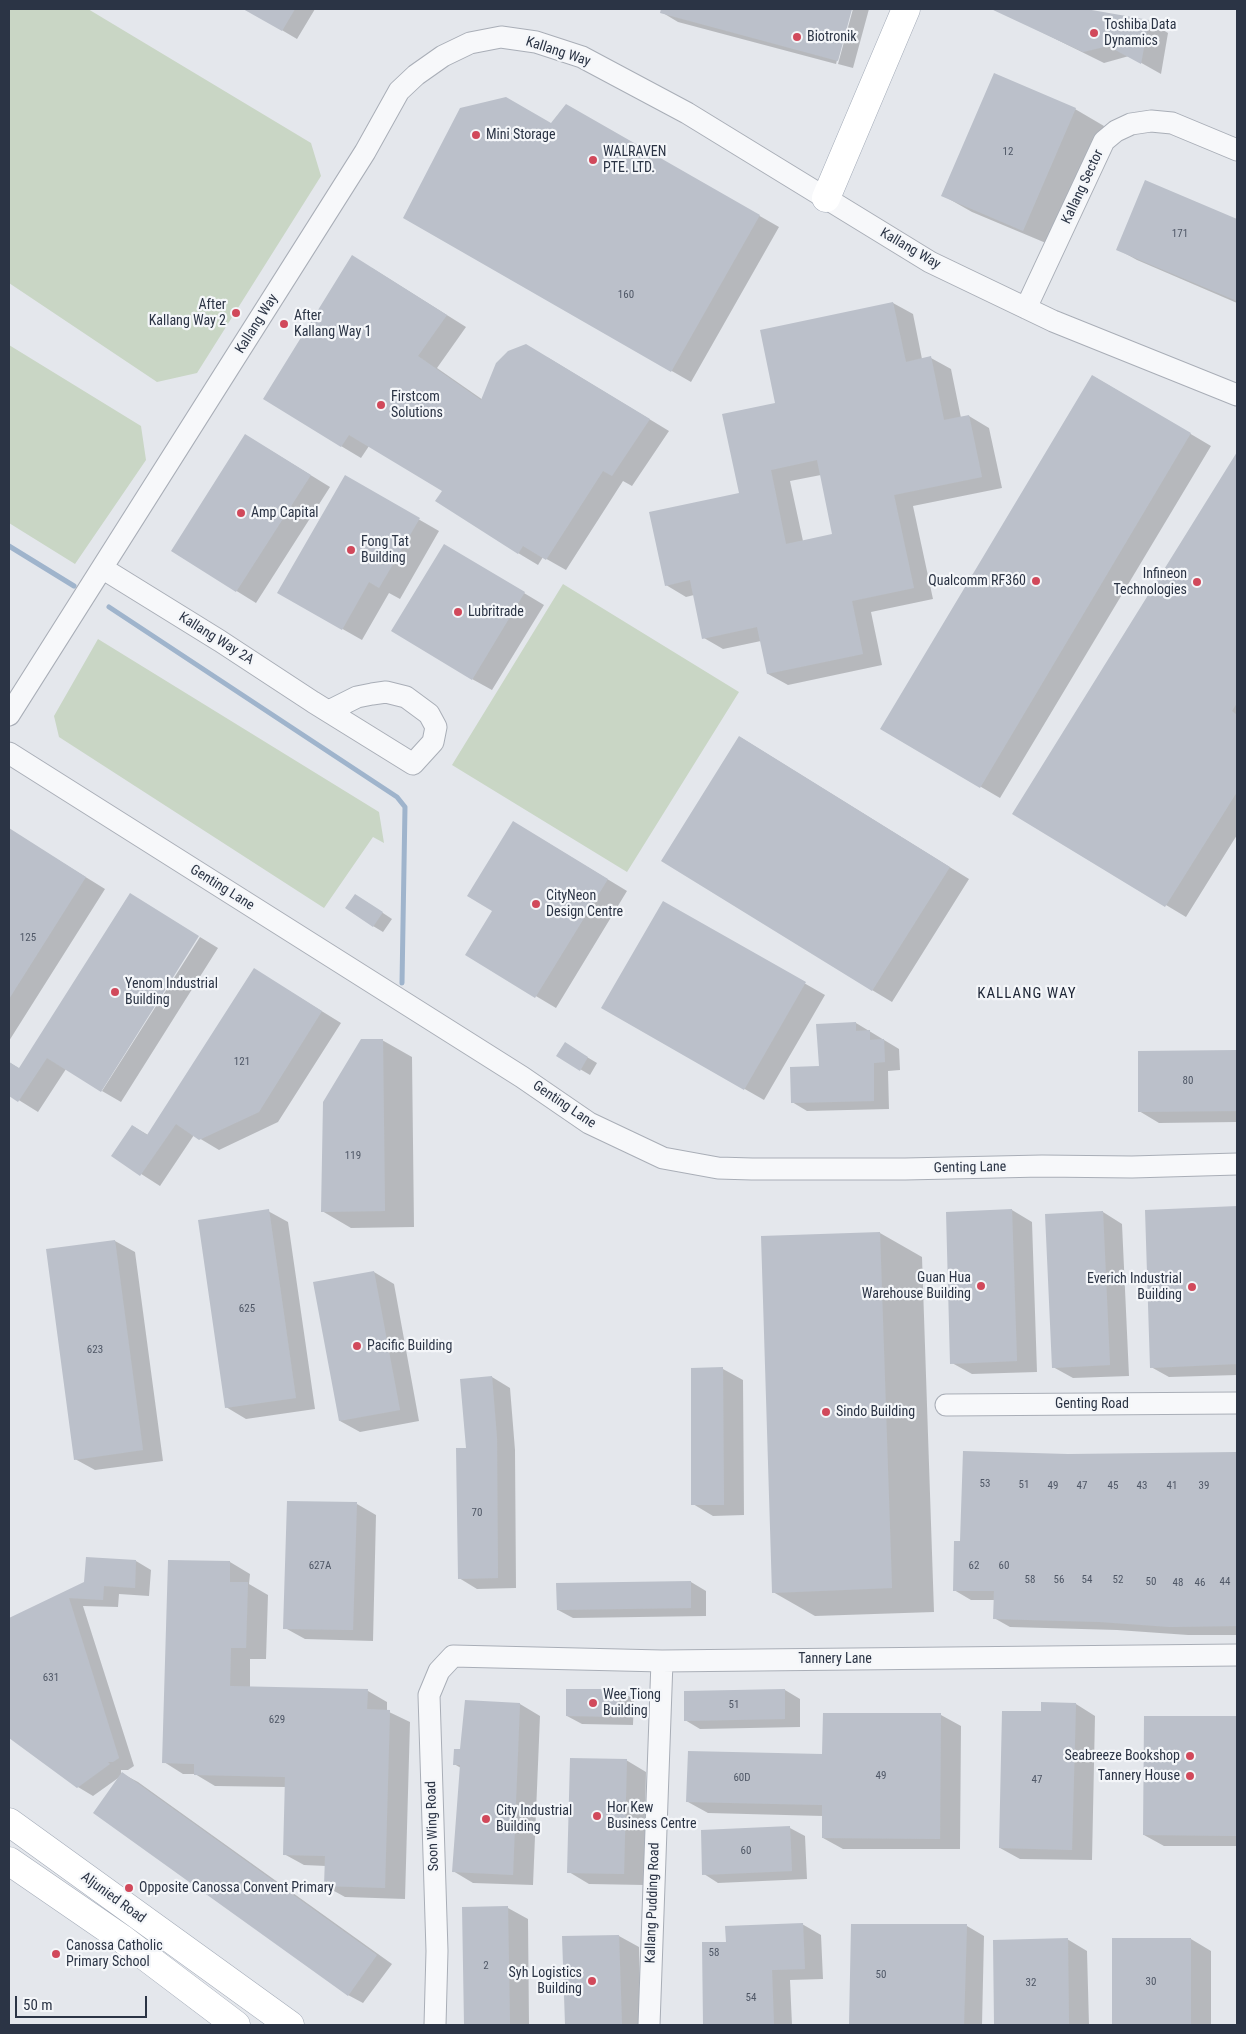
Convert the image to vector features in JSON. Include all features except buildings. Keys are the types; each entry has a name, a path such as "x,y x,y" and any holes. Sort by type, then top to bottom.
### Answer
{"main road":[{"path":"826,198 906,9"},
{"name":"Aljunied Road","path":"13,1835 290,2025"},
{"name":"Aljunied Road","path":"9,1861 121,1938 236,2025"}],"street":[{"name":"Kallang Way","path":"9,715 365,152 399,91 416,75 443,56 470,43 501,37 536,42 582,57 687,113 930,262 1026,308 1099,340 1237,396"},
{"name":"Kallang Sector","path":"1026,308 1104,141 1116,131 1131,124 1151,121 1172,123 1237,150"},
{"name":"Kallang Way 2A","path":"98,575 220,641 328,711 413,764 433,742 436,727 429,714 406,697 386,692 372,694 357,697 328,711"},
{"name":"Genting Lane","path":"9,753 522,1076 589,1123 663,1158 718,1168 752,1169 1132,1167 1237,1164"},
{"name":"Genting Road","path":"946,1405 1237,1403"},
{"name":"Tannery Lane","path":"439,1671 453,1656 662,1662 1237,1655"},
{"name":"Kallang Pudding Road","path":"649,2025 662,1662"},
{"name":"Soon Wing Road","path":"435,2025 437,1951 429,1695 439,1671"}],"green space":[{"path":"9,9 88,9 311,143 321,176 197,373 157,382 9,283"},
{"path":"9,345 141,426 146,460 75,564 9,523"},
{"path":"563,584 739,692 627,872 452,765"},
{"path":"98,639 379,812 384,843 373,837 324,908 59,737 54,716"}],"waterway":[{"path":"9,546 74,586"},
{"path":"109,607 397,797 405,807 402,983"}],"place":[{"name":"Toshiba Data Dynamics","path":"1094,33"},
{"name":"Biotronik","path":"797,37"},
{"name":"Mini Storage","path":"476,135"},
{"name":"WALRAVEN PTE. LTD.","path":"593,160"},
{"name":"After Kallang Way 2","path":"236,313"},
{"name":"After Kallang Way 1","path":"284,324"},
{"name":"Firstcom Solutions","path":"381,405"},
{"name":"Amp Capital","path":"241,513"},
{"name":"Fong Tat Building","path":"351,550"},
{"name":"Qualcomm RF360","path":"1036,581"},
{"name":"Infineon Technologies","path":"1197,582"},
{"name":"Lubritrade","path":"458,612"},
{"name":"CityNeon Design Centre","path":"536,904"},
{"name":"Yenom Industrial Building","path":"115,992"},
{"name":"Guan Hua Warehouse Building","path":"981,1286"},
{"name":"Everich Industrial Building","path":"1192,1287"},
{"name":"Pacific Building","path":"357,1346"},
{"name":"Sindo Building","path":"826,1412"},
{"name":"Wee Tiong Building","path":"593,1703"},
{"name":"Seabreeze Bookshop","path":"1190,1756"},
{"name":"Tannery House","path":"1190,1776"},
{"name":"Hor Kew Business Centre","path":"597,1816"},
{"name":"City Industrial Building","path":"486,1819"},
{"name":"Opposite Canossa Convent Primary","path":"129,1888"},
{"name":"Canossa Catholic Primary School","path":"56,1954"},
{"name":"Syh Logistics Building","path":"592,1981"}],"district":[{"name":"KALLANG WAY","path":"1027,994"}]}
